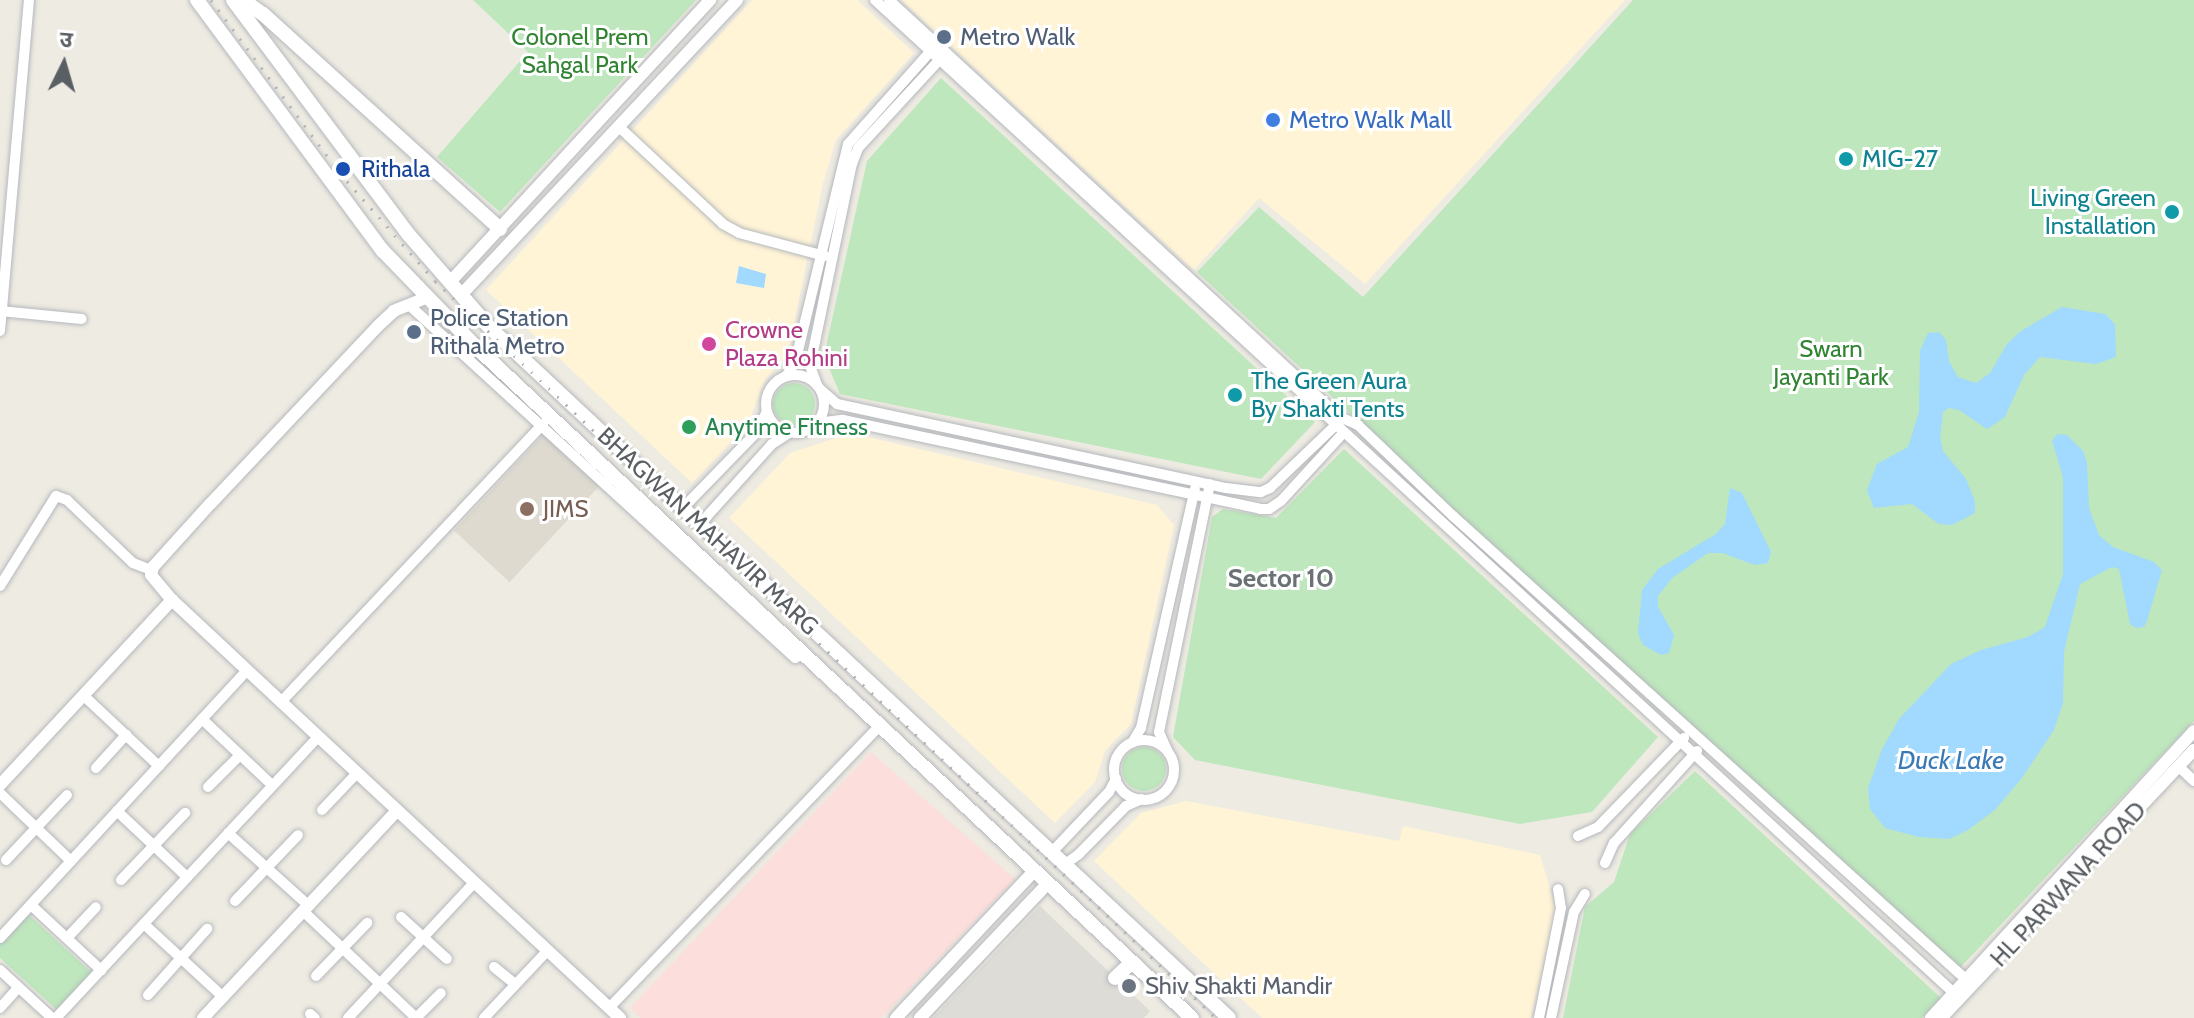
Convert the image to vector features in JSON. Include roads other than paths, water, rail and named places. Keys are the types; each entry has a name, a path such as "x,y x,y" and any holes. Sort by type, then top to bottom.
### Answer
{"main road":[{"name":"BHAGWAN MAHAVIR MARG","path":"197,0 383,251 545,422 780,632 1192,1018"},
{"name":"BHAGWAN MAHAVIR MARG","path":"235,3 408,234 489,327 1229,1018"},
{"path":"235,3 250,5 263,14 500,229"},
{"path":"780,632 796,613"},
{"path":"1115,978 1132,962"}],"street":[{"path":"0,331 5,221 29,0"},
{"path":"450,282 710,0"},
{"path":"461,295 737,0"},
{"path":"875,0 1957,996 1931,1018"},
{"path":"889,0 1340,417 1349,421 1969,982 2194,731"},
{"path":"683,508 758,431 766,413 769,389 786,376 795,363 858,148 936,55"},
{"path":"618,126 723,224 739,233 826,256"},
{"path":"0,147 15,149"},
{"path":"817,423 824,407 810,366 826,256"},
{"path":"428,297 394,311 377,327 151,570 152,579 620,1018"},
{"path":"409,305 545,422 795,658 803,654"},
{"path":"2,311 82,319"},
{"path":"786,376 806,377 837,404 1210,484 1261,492 1270,488 1335,423 1349,421"},
{"path":"766,413 777,428 789,433 804,432 817,423 843,420 1207,499 1269,509 1343,433"},
{"path":"281,702 545,422"},
{"path":"700,524 772,444 789,433"},
{"path":"1052,852 1109,792 1116,779 1117,756 1132,743 1141,728 1197,481"},
{"path":"1064,865 1078,855 1126,806 1158,796 1171,783 1174,767 1159,732 1210,484"},
{"path":"0,586 56,496 67,500 133,563 151,570"},
{"path":"0,785 172,600"},
{"path":"0,938 247,670"},
{"path":"83,695 159,766"},
{"path":"202,719 272,785"},
{"path":"609,1008 880,725"},
{"path":"1578,836 1598,827 1691,731"},
{"path":"96,768 126,735"},
{"path":"0,970 54,1018 318,737"},
{"path":"1132,743 1152,741 1167,750"},
{"path":"1605,863 1614,843 1704,743"},
{"name":"HL PARWANA ROAD","path":"1942,1018 1969,982 2194,750"},
{"path":"208,787 240,755"},
{"path":"2178,766 2194,781"},
{"path":"322,810 357,773"},
{"path":"1116,779 1125,793 1142,799"},
{"path":"0,793 71,861"},
{"path":"6,860 67,795"},
{"path":"117,811 187,877"},
{"path":"204,1018 397,811"},
{"path":"121,880 185,813"},
{"path":"228,833 267,868 342,948 416,1018 441,993"},
{"path":"235,901 298,835"},
{"path":"896,1018 1035,870"},
{"path":"348,1018 475,882"},
{"path":"920,1018 1048,883"},
{"path":"1539,1018 1561,908 1558,889"},
{"path":"1551,1018 1574,912 1585,894"},
{"path":"31,905 101,970"},
{"path":"67,938 96,907"},
{"path":"401,917 447,959"},
{"path":"316,976 367,923"},
{"path":"144,924 223,997"},
{"path":"148,995 207,929"},
{"path":"484,1018 548,950"},
{"path":"494,967 515,984"},
{"path":"0,1008 19,987"}],"water":[{"path":"739,266 766,274 764,288 736,283"},
{"path":"2062,307 2105,314 2115,324 2116,357 2096,364 2040,357 2024,375 2005,417 1987,429 1959,410 1949,408 1943,412 1940,437 1943,451 1966,479 1975,501 1975,513 1952,525 1939,524 1912,504 1874,508 1867,490 1877,464 1908,447 1919,412 1920,351 1928,333 1939,332 1946,340 1949,361 1958,377 1976,383 1990,373 2007,344 2021,331"},
{"name":"Duck Lake","path":"2057,434 2067,435 2083,451 2087,463 2089,508 2099,535 2113,547 2154,562 2162,570 2147,621 2144,627 2136,628 2130,624 2119,569 2112,567 2080,584 2064,652 2063,703 2054,730 2022,778 1995,810 1968,830 1949,839 1919,837 1885,828 1870,809 1868,788 1882,749 1899,719 1951,664 1981,650 2028,637 2045,627 2063,574 2063,477 2052,441"},
{"path":"1730,488 1742,493 1771,552 1768,563 1755,565 1722,553 1708,553 1672,578 1658,596 1658,607 1674,635 1669,653 1661,655 1643,645 1638,633 1642,590 1658,569 1716,534 1725,524"}],"railway":[{"path":"211,0 339,172 435,281 1216,1018"}],"place":[{"name":"Metro Walk","path":"944,37"},
{"name":"Metro Walk Mall","path":"1273,120"},
{"name":"MIG-27","path":"1846,159"},
{"name":"Rithala","path":"343,169"},
{"name":"Living Green Installation","path":"2172,212"},
{"name":"Police Station Rithala Metro","path":"414,332"},
{"name":"Crowne Plaza Rohini","path":"709,344"},
{"name":"The Green Aura By Shakti Tents","path":"1235,395"},
{"name":"Anytime Fitness","path":"689,427"},
{"name":"JIMS","path":"527,509"},
{"name":"Shiv Shakti Mandir","path":"1129,986"}],"district":[{"name":"Sector 10","path":"1281,579"}],"park label":[{"name":"Colonel Prem Sahgal Park","path":"580,51"},
{"name":"Swarn Jayanti Park","path":"1831,363"}]}
